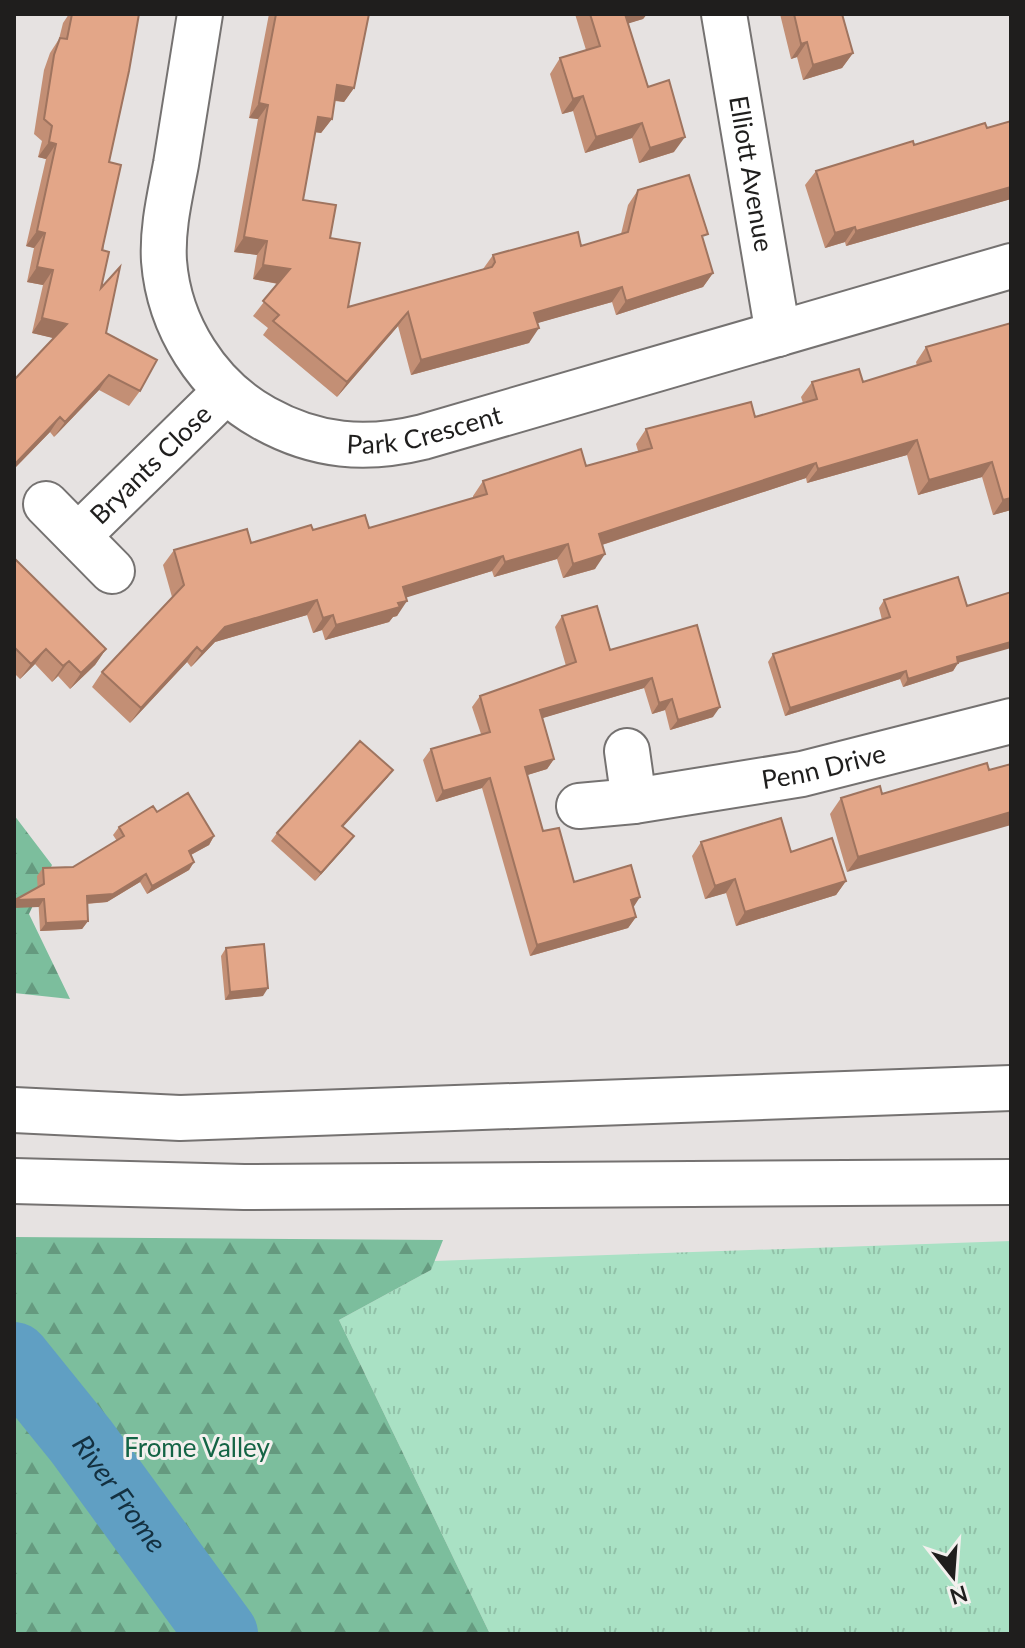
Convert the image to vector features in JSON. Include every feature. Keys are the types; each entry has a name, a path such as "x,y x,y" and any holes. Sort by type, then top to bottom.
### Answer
{"main road":[{"name":"Park Crescent","path":"200,14 165,229 164,264 181,324 191,346 225,392 249,410 296,434 345,445 382,445 1011,266"},
{"name":"Elliott Avenue","path":"724,14 778,334"},
{"name":"Bryants Close","path":"78,536 225,392"},
{"name":"Bryants Close","path":"46,504 112,571"},
{"name":"Penn Drive","path":"579,806 634,801 802,774 1011,721"},
{"path":"627,751 634,801"},
{"path":"14,1110 180,1118 1011,1088"},
{"path":"14,1181 244,1187 1011,1182"}],"green space":[{"path":"14,815 52,865 29,914 70,999 14,993"},
{"name":"Frome Valley","path":"14,1237 443,1240 431,1270 339,1320 490,1634 14,1634"},
{"path":"1011,1241 1011,1634 490,1634 339,1320 431,1270 434,1261"}],"building":[{"path":"72,14 139,14 109,162 121,165 102,250 109,252 101,288 120,267 106,333 157,360 140,391 109,375 65,422 60,417 14,465 14,380 67,324 42,318 53,270 37,267 45,233 37,231 56,144 49,142 52,126 44,119 54,55 60,38 67,39"},
{"path":"276,14 369,14 354,88 337,85 332,119 318,117 303,200 336,205 330,238 360,243 348,307 492,267 495,262 493,255 578,232 581,246 628,232 638,190 689,175 708,234 702,236 713,273 626,301 622,287 534,313 539,328 421,360 408,312 347,382 273,321 279,315 263,301 290,269 263,265 267,241 244,237 268,105 259,103"},
{"path":"590,14 625,14 648,87 669,80 685,137 650,148 642,123 596,137 583,96 573,99 560,58 600,46"},
{"path":"794,14 842,14 853,53 813,65 807,42 801,44"},
{"path":"1011,121 1011,187 856,231 855,227 835,233 816,171 913,141 914,145 985,123 987,128"},
{"path":"1011,323 1011,498 1003,500 992,462 929,480 917,440 818,469 816,463 599,534 605,554 573,564 568,544 505,562 503,556 403,587 407,601 398,603 400,607 336,625 333,615 323,618 317,600 225,627 202,652 197,647 141,708 102,672 184,585 174,550 247,529 251,543 311,525 313,530 365,515 369,528 487,494 483,481 581,449 586,466 652,448 646,429 751,402 755,417 817,399 812,382 859,369 863,382 931,361 926,347"},
{"path":"14,558 106,649 81,673 69,661 63,666 46,649 31,664 14,647"},
{"path":"958,577 967,606 1011,592 1011,642 957,657 958,663 908,679 906,671 790,708 773,654 890,617 884,600"},
{"path":"597,606 610,650 697,625 720,707 678,720 672,699 659,703 652,678 540,710 554,759 525,767 543,831 559,828 574,882 631,865 640,897 631,900 636,917 537,945 490,778 443,791 431,749 490,732 480,696 576,662 562,616"},
{"path":"360,741 393,770 342,826 354,836 321,873 277,833"},
{"path":"987,763 989,770 1011,764 1011,812 858,857 841,798 880,786 882,794"},
{"path":"188,793 214,836 189,851 194,862 152,886 146,874 113,894 87,896 88,921 46,923 44,899 15,900 44,884 43,868 73,867 124,836 119,827 153,806 157,812"},
{"path":"781,818 791,852 832,838 846,881 745,912 735,879 715,886 701,842"},
{"path":"264,944 268,988 230,992 226,948"}],"waterway":[{"name":"River Frome","path":"14,1358 81,1441 222,1634"}]}
